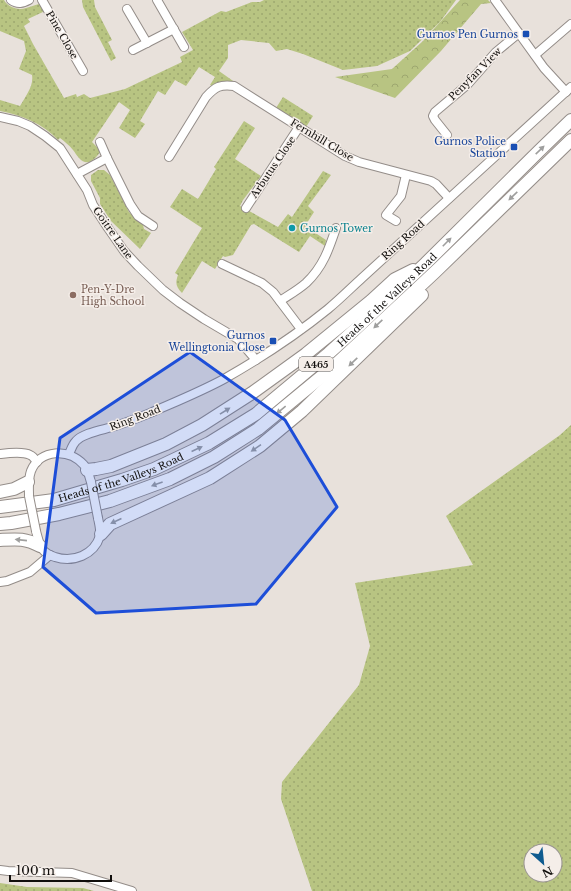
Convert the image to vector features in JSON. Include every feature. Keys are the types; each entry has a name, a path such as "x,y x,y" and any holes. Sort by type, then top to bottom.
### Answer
{"highway":[{"name":"Heads of the Valleys Road","path":"0,507 54,500 154,469 209,444 256,414 355,330 426,263 571,120"},
{"name":"Heads of the Valleys Road","path":"0,524 59,514 110,500 170,479 214,457 258,429 332,368 435,272 571,140"},
{"path":"87,470 111,466 166,444 208,421 252,394 306,354 371,301 395,279 426,263"},
{"path":"101,534 110,524 210,478 260,446 302,411 422,295 435,272"},
{"path":"0,492 14,489 28,482"},
{"path":"0,540 17,539 30,541 40,546"}],"street":[{"path":"11,0 19,4 29,0"},
{"name":"Pine Close","path":"42,0 83,71"},
{"path":"157,0 184,47"},
{"path":"496,0 544,68 568,89"},
{"path":"128,9 147,43"},
{"path":"535,55 571,24"},
{"path":"133,50 174,29"},
{"name":"Penyfan View","path":"447,135 435,120 433,116 435,112 467,85 496,52 519,33"},
{"name":"Fernhill Close","path":"169,158 206,97 212,90 218,86 234,86 345,156 359,162 431,181 436,184 449,198"},
{"name":"Ring Road","path":"69,454 76,441 81,437 146,415 207,388 256,360 301,329 328,308 568,89"},
{"name":"Goitre Lane","path":"0,117 18,121 30,126 60,148 87,190 108,228 124,251 163,290 204,319 238,339 256,360"},
{"name":"Arbutus Close","path":"246,208 300,128"},
{"path":"100,142 130,204 138,216 153,226"},
{"path":"77,174 107,158"},
{"path":"396,221 386,215 401,196 406,175"},
{"path":"280,301 305,284 315,273 329,250 336,228"},
{"path":"222,264 262,283 273,292 301,329"},
{"path":"0,454 29,454 34,457 37,462"},
{"path":"50,454 69,454 84,465 92,482 101,534 97,544 85,555 73,559 61,559 50,555 40,546 29,496 28,482 31,470 37,462 44,457 50,454"},
{"path":"0,582 7,581 30,572 50,555"},
{"path":"0,870 72,873 132,891"}],"highlighted area":[{"path":"190,352 285,420 337,507 256,604 96,613 43,567 60,438"}],"green space":[{"path":"0,0 4,0 8,5 17,9 23,9 39,4 42,6 45,11 28,19 30,22 24,26 33,44 64,98 76,94 77,97 84,94 90,98 125,89 182,62 180,57 193,50 182,32 221,11 226,12 252,2 260,2 264,0 456,0 440,22 410,51 377,66 343,70 287,49 276,51 269,43 241,40 228,45 228,58 219,71 236,83 212,86 210,85 215,77 199,67 186,86 175,80 165,95 158,91 140,121 145,124 135,138 119,128 130,110 119,102 92,142 100,152 93,160 85,162 82,161 60,138 58,140 46,129 32,121 0,111 0,100 20,106 29,91 32,83 32,75 19,69 26,51 24,41 0,31"},
{"path":"82,0 94,0 95,7 112,40 108,42 116,58 111,61 83,7"},
{"path":"460,0 488,0 491,3 481,4 441,51 395,98 335,77 392,69 423,41"},
{"path":"283,97 313,116 306,127 276,108"},
{"path":"244,121 255,128 235,159 261,176 240,206 278,227 288,214 292,217 323,171 331,175 308,206 314,212 305,226 326,240 325,246 310,236 299,252 254,224 251,225 233,255 223,256 215,269 202,261 182,293 177,287 176,283 178,275 175,273 202,228 170,207 182,189 198,199 216,169 214,167"},
{"path":"98,170 104,170 110,175 129,212 143,225 144,229 151,233 140,249 111,221 100,204 100,198 91,181 91,175"},
{"path":"571,425 571,891 312,891 281,799 282,782 359,685 370,646 355,583 473,565 446,516 560,435"},
{"path":"0,883 27,887 83,888 94,891 0,891"}],"place":[{"name":"Gurnos Pen Gurnos","path":"526,34"},
{"name":"Gurnos Police Station","path":"514,147"},
{"name":"Gurnos Tower","path":"292,228"},
{"name":"Pen-Y-Dre High School","path":"73,295"},
{"name":"Gurnos Wellingtonia Close","path":"273,341"}]}
